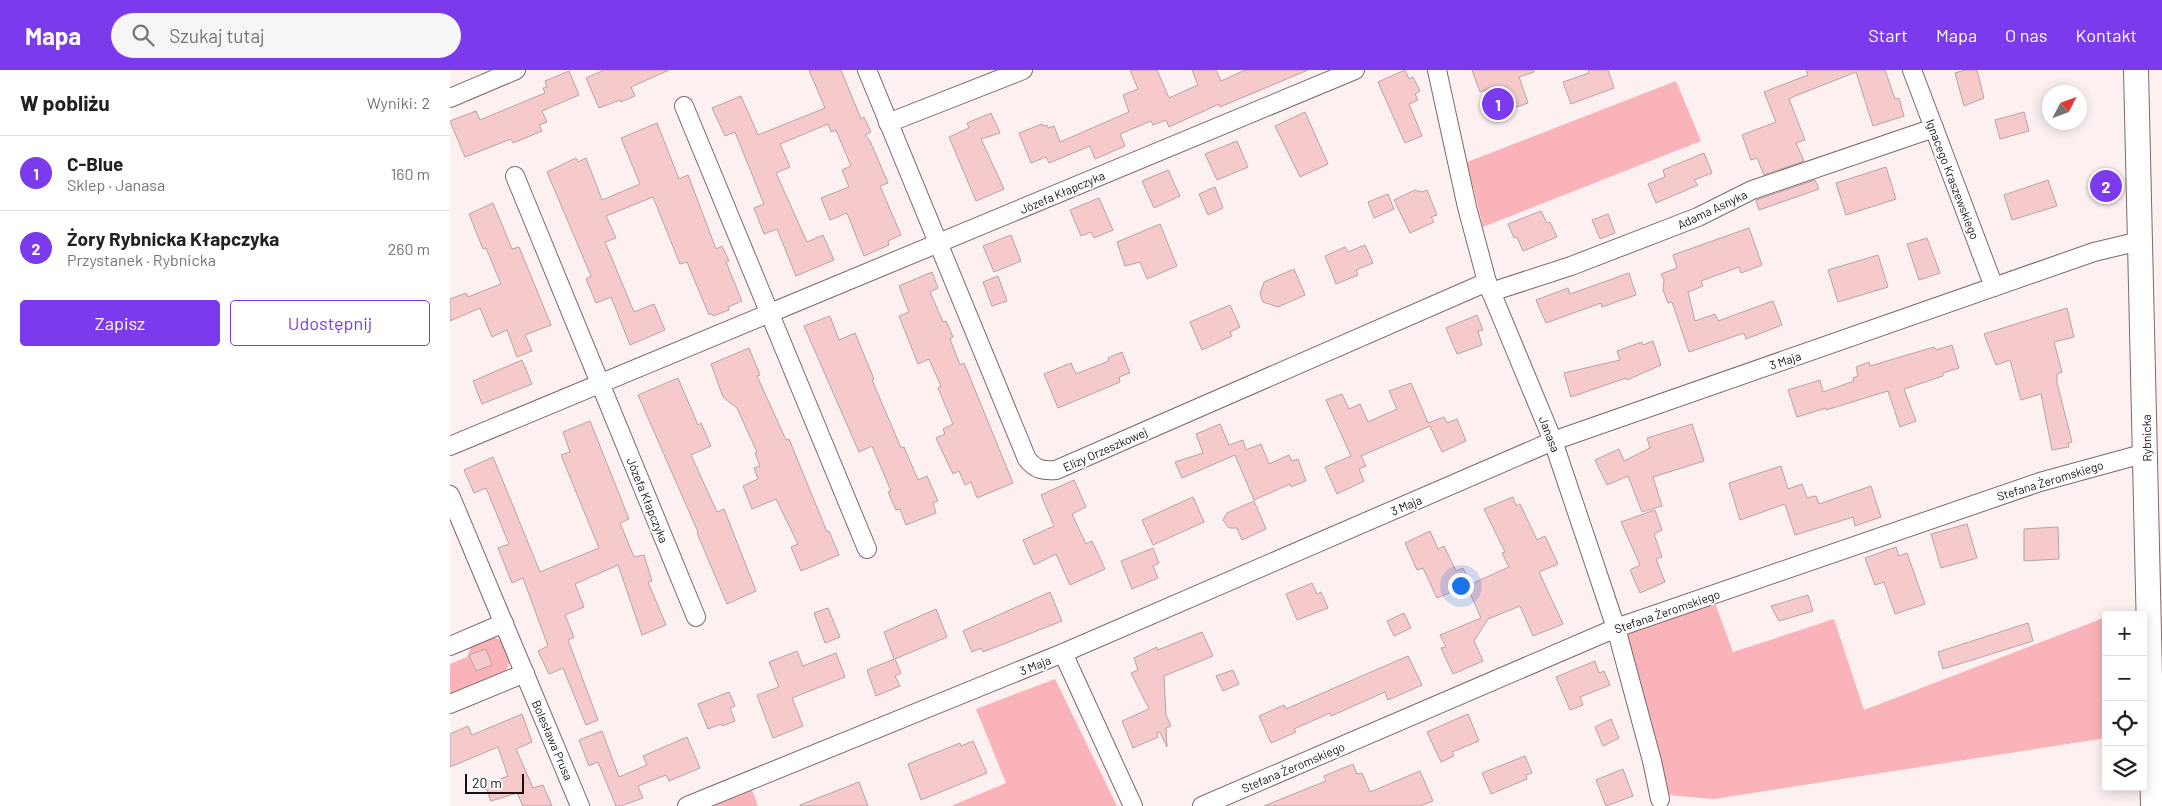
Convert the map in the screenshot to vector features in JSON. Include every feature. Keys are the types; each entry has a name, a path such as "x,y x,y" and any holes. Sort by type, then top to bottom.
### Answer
{"street":[{"path":"450,98 516,70"},
{"name":"Elizy Orzeszkowej","path":"867,70 1027,459 1034,467 1042,471 1056,470 1489,287"},
{"path":"888,123 1023,70"},
{"name":"Józefa Kłapczyka","path":"450,446 1355,70"},
{"name":"Janasa","path":"1437,70 1467,207 1489,287 1553,441 1616,628 1652,761 1660,799"},
{"name":"Ignacego Kraszewskiego","path":"1912,70 1994,287"},
{"name":"Rybnicka","path":"2136,70 2140,240 2153,343 2146,453 2153,806"},
{"path":"684,106 867,549"},
{"name":"Adama Asnyka","path":"1489,287 1571,266 1698,217 1752,190 1934,128"},
{"name":"Józefa Kłapczyka","path":"515,176 696,617"},
{"name":"3 Maja","path":"687,806 1063,653 1553,441 2094,252 2140,240"},
{"name":"Stefana Żeromskiego","path":"1202,806 1616,628 2040,482 2146,453"},
{"name":"Bolesława Prusa","path":"450,495 580,806"},
{"path":"450,646 504,623"},
{"path":"1063,653 1133,806"},
{"path":"450,704 525,673"}],"shaded area":[{"path":"1676,81 1701,141 1483,227 1467,162"},
{"path":"1715,603 1733,652 1834,619 1864,710 2102,619 2102,739 1714,799 1668,795 1625,632"},
{"path":"492,636 504,642 507,650 509,665 505,672 450,697 450,664 467,657 473,642"},
{"path":"1055,679 1117,806 951,806 1006,783 976,709"},
{"path":"752,790 758,806 713,806"}],"building":[{"path":"604,70 669,70 631,87 635,96 599,108 586,78"},
{"path":"809,70 841,70 861,119 864,117 871,132 865,135 870,141 888,183 880,186 901,235 888,241 889,245 864,256 847,213 830,220 821,198 849,187 842,170 851,166 836,130 831,132 828,124 780,144 790,167 776,173 807,242 823,235 834,260 796,276 777,229 764,234 754,208 764,204 735,132 725,136 712,108 741,96 758,135 825,108"},
{"path":"1130,70 1157,70 1169,98 1198,85 1192,70 1216,70 1221,81 1245,70 1308,70 1220,107 1219,104 1169,127 1166,120 1153,125 1151,121 1120,134 1125,146 1095,159 1090,146 1049,163 1046,157 1031,163 1019,133 1042,124 1043,126 1047,125 1048,128 1054,126 1060,142 1129,112 1123,95 1138,89"},
{"path":"1405,70 1409,79 1413,77 1420,91 1415,94 1418,100 1409,104 1422,136 1405,143 1378,82"},
{"path":"1472,70 1534,70 1534,72 1519,77 1528,103 1505,111 1495,86 1480,92"},
{"path":"1588,70 1608,70 1614,88 1571,104 1563,82 1589,73"},
{"path":"1806,70 1885,70 1895,99 1899,98 1904,116 1873,126 1856,72 1795,96 1789,99 1805,140 1796,143 1804,161 1764,175 1757,158 1751,160 1742,135 1776,122 1764,92 1808,75"},
{"path":"1965,70 1977,70 1984,98 1964,106 1955,73"},
{"path":"569,71 579,95 542,111 547,122 539,125 542,131 513,143 511,139 465,157 450,121 476,111 480,120 545,93 543,88 547,87 545,81"},
{"path":"1305,112 1328,164 1300,177 1275,126"},
{"path":"2024,112 2029,131 2000,139 1995,120"},
{"path":"991,113 1000,133 981,139 1004,189 976,201 949,137 969,128 967,123"},
{"path":"657,123 679,179 688,175 716,249 722,246 729,261 726,262 742,301 728,307 729,310 713,316 711,313 709,315 687,262 680,264 653,197 606,216 616,238 605,242 634,312 654,304 665,330 630,345 611,297 596,303 586,279 591,276 547,172 576,158 578,162 586,158 602,200 640,184 621,138"},
{"path":"1237,141 1248,167 1217,180 1205,154"},
{"path":"1704,153 1712,173 1694,180 1698,185 1656,203 1648,184 1665,177 1663,170"},
{"path":"1886,167 1896,199 1846,215 1836,183"},
{"path":"1168,170 1180,196 1154,208 1142,181"},
{"path":"1815,180 1819,189 1759,210 1756,200"},
{"path":"2048,180 2057,206 2012,220 2004,195"},
{"path":"1215,187 1223,208 1208,215 1199,194"},
{"path":"1415,190 1422,192 1427,190 1437,215 1431,217 1434,222 1410,233 1394,200"},
{"path":"1388,194 1394,209 1374,218 1368,202"},
{"path":"1099,198 1113,230 1094,238 1091,232 1081,236 1070,210"},
{"path":"493,203 512,249 519,247 551,325 525,335 532,351 517,357 507,330 492,337 480,308 450,321 450,299 466,293 468,297 501,284 486,248 483,249 469,214"},
{"path":"1541,211 1547,223 1550,222 1557,237 1523,251 1517,237 1514,238 1508,224"},
{"path":"1608,214 1615,233 1600,239 1592,220"},
{"path":"1160,224 1177,266 1147,279 1140,262 1125,266 1117,242"},
{"path":"1749,228 1762,265 1741,273 1739,267 1701,281 1703,286 1688,292 1695,321 1715,314 1718,321 1773,301 1782,325 1746,339 1744,333 1689,352 1672,302 1668,303 1663,290 1664,280 1661,274 1677,268 1673,255"},
{"path":"1011,235 1021,261 994,272 983,246"},
{"path":"1927,238 1940,273 1919,280 1907,244"},
{"path":"1365,245 1373,263 1356,270 1358,275 1336,284 1325,256 1345,247 1348,252"},
{"path":"1878,255 1888,287 1838,302 1828,270"},
{"path":"1294,269 1305,295 1278,307 1263,302 1260,294 1264,282"},
{"path":"932,272 938,288 930,292 943,322 946,321 953,337 950,339 960,365 964,363 1013,483 977,498 971,482 965,485 959,471 953,474 936,438 945,434 943,429 953,424 938,388 941,386 929,359 918,364 899,316 909,312 899,286"},
{"path":"1629,273 1636,295 1602,307 1601,303 1546,323 1536,300 1568,288 1570,294"},
{"path":"998,276 1007,301 992,306 983,282"},
{"path":"1230,305 1240,327 1230,332 1232,336 1202,350 1190,322"},
{"path":"2067,308 2074,337 2054,342 2062,372 2057,374 2057,383 2072,442 2068,443 2069,447 2052,450 2041,394 2021,400 2010,360 1996,365 1984,334"},
{"path":"1477,315 1483,330 1478,331 1482,345 1457,354 1446,328"},
{"path":"830,316 839,340 855,333 874,379 872,380 901,448 904,447 918,480 927,476 938,501 933,503 936,513 906,525 900,509 896,510 888,492 891,491 872,446 859,452 804,326"},
{"path":"1653,341 1661,365 1627,380 1626,378 1571,397 1564,373 1620,360 1617,351 1642,342 1643,345"},
{"path":"1952,345 1959,368 1943,373 1943,376 1904,389 1916,421 1900,427 1888,391 1797,417 1788,390 1820,380 1823,392 1854,381 1853,378 1858,376 1856,367 1869,362 1870,366 1934,347 1936,350"},
{"path":"749,348 760,375 757,376 786,440 789,439 827,532 829,531 839,555 801,571 791,547 798,544 776,499 752,509 743,486 758,479 754,468 760,466 755,453 757,452 737,408 723,397 711,364"},
{"path":"1122,352 1130,373 1119,377 1120,382 1058,408 1044,374 1071,363 1076,374 1109,361 1108,358"},
{"path":"522,360 532,384 482,404 473,381"},
{"path":"678,378 698,425 701,423 711,446 691,455 717,512 724,509 756,591 727,604 698,532 638,395"},
{"path":"1411,383 1428,423 1444,417 1447,423 1457,419 1466,441 1442,452 1430,426 1361,456 1366,466 1359,469 1364,481 1337,494 1325,467 1351,456 1326,400 1342,394 1349,409 1360,404 1368,422 1397,409 1389,391"},
{"path":"590,421 629,519 620,523 634,557 644,555 652,581 648,582 666,625 642,635 618,565 575,584 584,607 565,615 574,637 568,640 598,720 586,725 563,668 549,674 538,651 548,646 523,578 512,583 498,548 509,544 486,488 474,493 464,470 493,457 540,572 599,548 561,455 570,452 563,432"},
{"path":"1220,424 1229,445 1243,440 1246,450 1261,444 1269,464 1289,455 1292,461 1298,459 1306,481 1291,487 1290,484 1254,500 1235,455 1182,478 1175,462 1203,453 1196,434"},
{"path":"1692,424 1704,461 1653,477 1662,506 1642,512 1628,476 1607,485 1595,460 1619,449 1624,461 1650,448 1647,438"},
{"path":"1781,466 1788,489 1802,484 1807,498 1816,496 1819,504 1871,486 1881,517 1855,526 1853,517 1795,535 1785,504 1740,520 1729,483"},
{"path":"1074,480 1086,507 1072,514 1086,544 1092,541 1105,569 1070,585 1056,554 1034,565 1023,540 1054,526 1041,495"},
{"path":"1193,497 1204,522 1153,545 1142,520"},
{"path":"1513,497 1516,506 1520,504 1537,540 1545,536 1558,564 1539,572 1563,624 1533,636 1520,606 1488,619 1474,641 1483,661 1453,674 1441,648 1446,647 1440,635 1481,618 1467,586 1509,567 1502,553 1505,552 1484,509"},
{"path":"1254,501 1266,529 1242,540 1237,528 1229,528 1223,520 1227,513"},
{"path":"1655,510 1662,530 1654,534 1662,557 1656,559 1665,582 1640,593 1630,570 1640,565 1621,522"},
{"path":"1967,524 1977,558 1941,568 1931,534"},
{"path":"2058,527 2059,559 2024,561 2024,529"},
{"path":"1430,531 1438,549 1444,546 1456,571 1463,568 1471,584 1437,598 1423,568 1417,570 1405,543"},
{"path":"1896,547 1899,556 1907,553 1925,604 1895,614 1884,582 1875,585 1865,558"},
{"path":"1153,548 1159,563 1153,566 1158,578 1132,589 1121,561"},
{"path":"1312,583 1317,594 1321,592 1328,608 1297,620 1286,594"},
{"path":"1050,592 1062,621 983,652 981,648 972,652 963,631"},
{"path":"1808,595 1813,611 1779,621 1771,606"},
{"path":"828,608 840,637 825,643 814,613"},
{"path":"936,609 947,637 895,659 901,673 895,676 900,686 876,696 867,670 894,659 884,632"},
{"path":"1404,613 1411,628 1394,636 1387,621"},
{"path":"2028,623 2033,641 1943,669 1938,652"},
{"path":"1202,632 1213,656 1164,676 1166,715 1171,726 1166,728 1167,747 1160,732 1157,733 1158,737 1133,748 1122,721 1149,709 1131,673 1138,670 1134,658 1157,647 1158,650"},
{"path":"486,649 492,665 476,671 469,655"},
{"path":"797,651 803,666 836,653 845,677 792,698 803,726 773,738 757,695 779,687 769,662"},
{"path":"1408,656 1422,685 1388,700 1385,692 1331,716 1330,713 1294,729 1296,732 1271,743 1259,716 1284,705 1286,709"},
{"path":"1595,661 1599,673 1604,671 1610,685 1580,697 1583,705 1570,710 1556,677"},
{"path":"1233,670 1239,684 1223,691 1216,676"},
{"path":"729,692 735,706 730,708 735,721 708,729 698,704"},
{"path":"522,714 532,742 516,749 533,788 543,785 552,806 523,806 517,793 491,801 485,785 508,776 498,747 450,767 450,734 468,726 472,735"},
{"path":"1468,714 1479,741 1452,752 1454,756 1441,762 1427,732"},
{"path":"1611,719 1619,738 1603,746 1595,727"},
{"path":"602,731 619,777 647,765 643,756 687,737 700,768 669,781 666,775 638,786 643,798 616,806 598,762 589,766 579,740"},
{"path":"973,741 987,773 921,800 908,764 960,743 961,746"},
{"path":"1525,756 1532,773 1526,775 1527,779 1491,794 1482,773"},
{"path":"1353,764 1357,774 1362,773 1370,792 1420,771 1433,801 1420,806 1264,806 1326,781 1324,776"},
{"path":"1623,769 1633,796 1606,806 1596,780"},
{"path":"859,782 868,806 800,806 800,805"}],"place":[{"name":"C-Blue","path":"1498,104"},
{"name":"Żory Rybnicka Kłapczyka","path":"2106,186"}]}
